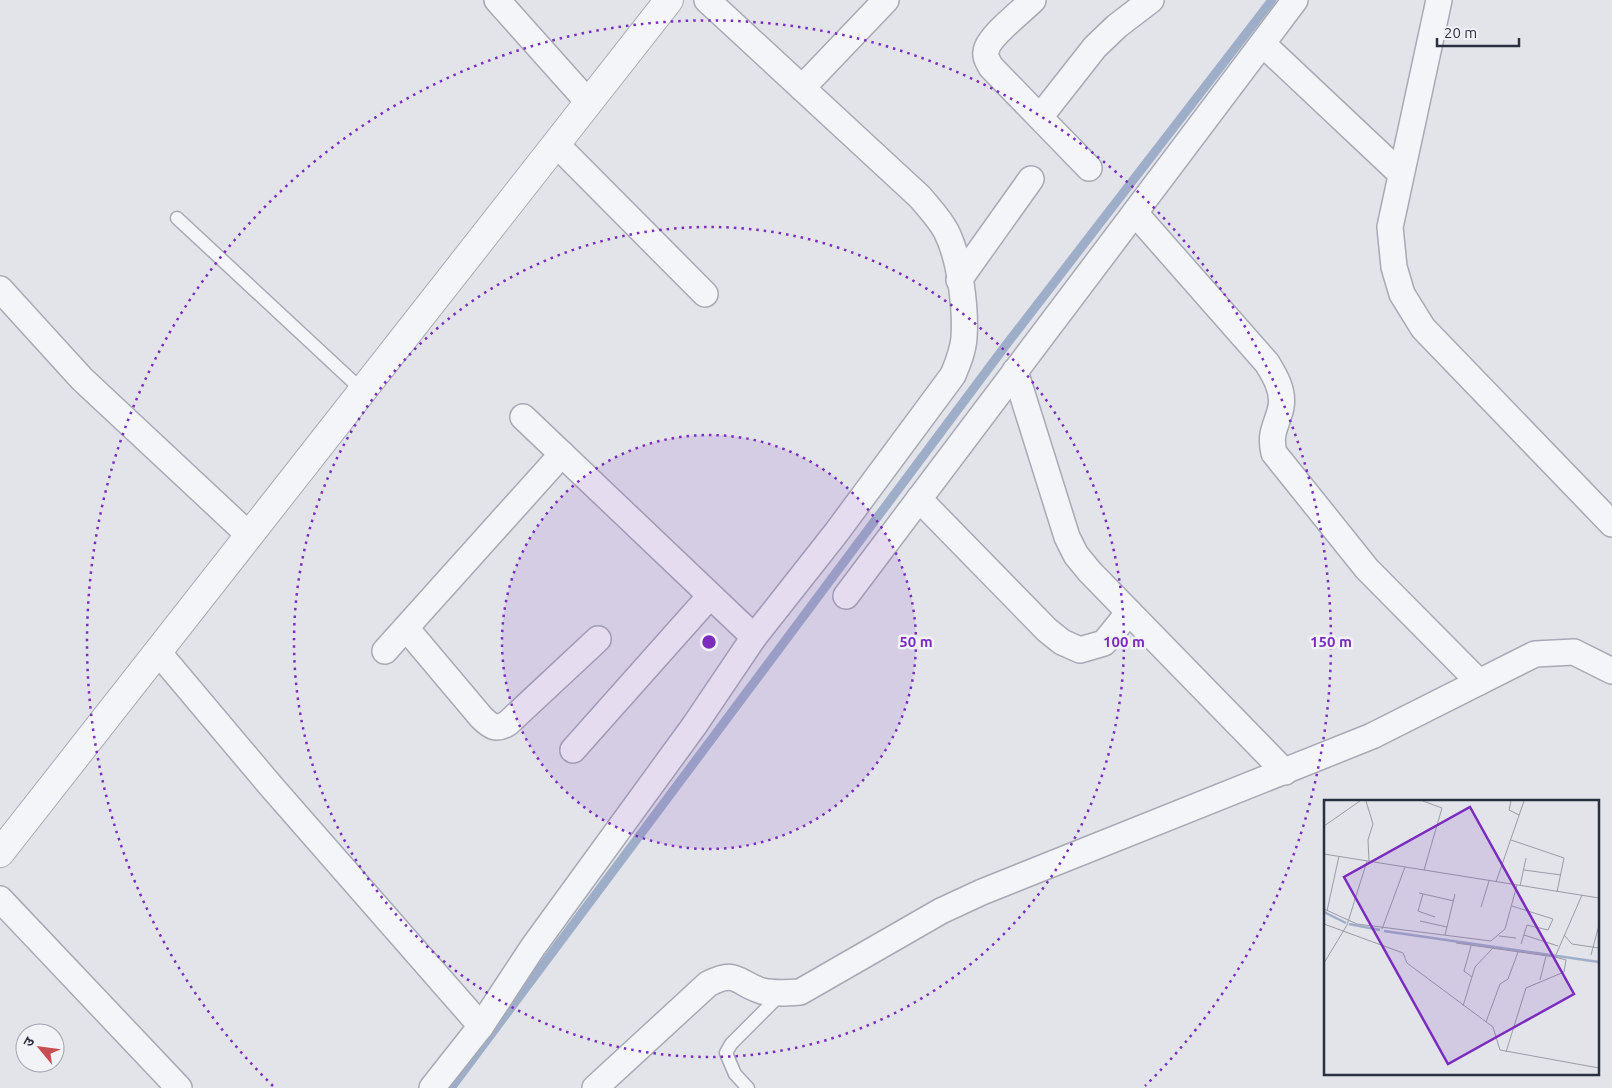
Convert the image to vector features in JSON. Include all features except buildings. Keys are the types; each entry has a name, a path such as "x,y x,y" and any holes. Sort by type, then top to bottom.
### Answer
{"street":[{"path":"497,0 589,103"},
{"path":"0,853 669,0"},
{"path":"432,1088 481,1026 534,947 694,726 754,637 836,533 953,375 961,355 964,338 963,306 954,250 936,216 920,197 708,0"},
{"path":"802,88 886,0"},
{"path":"1033,0 994,38 987,47 986,57 991,66 1089,168"},
{"path":"1040,117 1094,47 1117,26 1152,0"},
{"path":"846,596 1295,0"},
{"path":"1439,0 1400,173 1390,227 1394,267 1402,294 1423,328 1612,524"},
{"path":"1263,44 1400,173"},
{"path":"556,144 705,294"},
{"path":"959,280 1031,179"},
{"path":"1135,213 1267,363 1277,379 1281,393 1281,406 1270,439 1274,453 1357,557 1479,682"},
{"path":"0,289 82,379 249,535"},
{"path":"1015,371 1067,537 1076,555 1128,612 1285,772"},
{"path":"523,417 754,637"},
{"path":"385,651 562,454"},
{"path":"919,499 1047,630 1062,642 1080,650 1104,643 1128,612"},
{"path":"573,750 710,596"},
{"path":"406,628 481,717 492,727 497,728 508,723 598,639"},
{"path":"158,652 270,785 481,1026"},
{"path":"595,1088 708,984 723,976 740,979 761,990 781,994 800,992 941,911 982,892 1372,736 1536,654 1574,652 1612,670"},
{"path":"0,898 179,1088"}],"lane":[{"path":"177,218 363,391"},
{"path":"748,1088 735,1074 726,1053 731,1044 781,994"}],"waterway":[{"path":"451,1088 1006,345 1272,0"}]}
